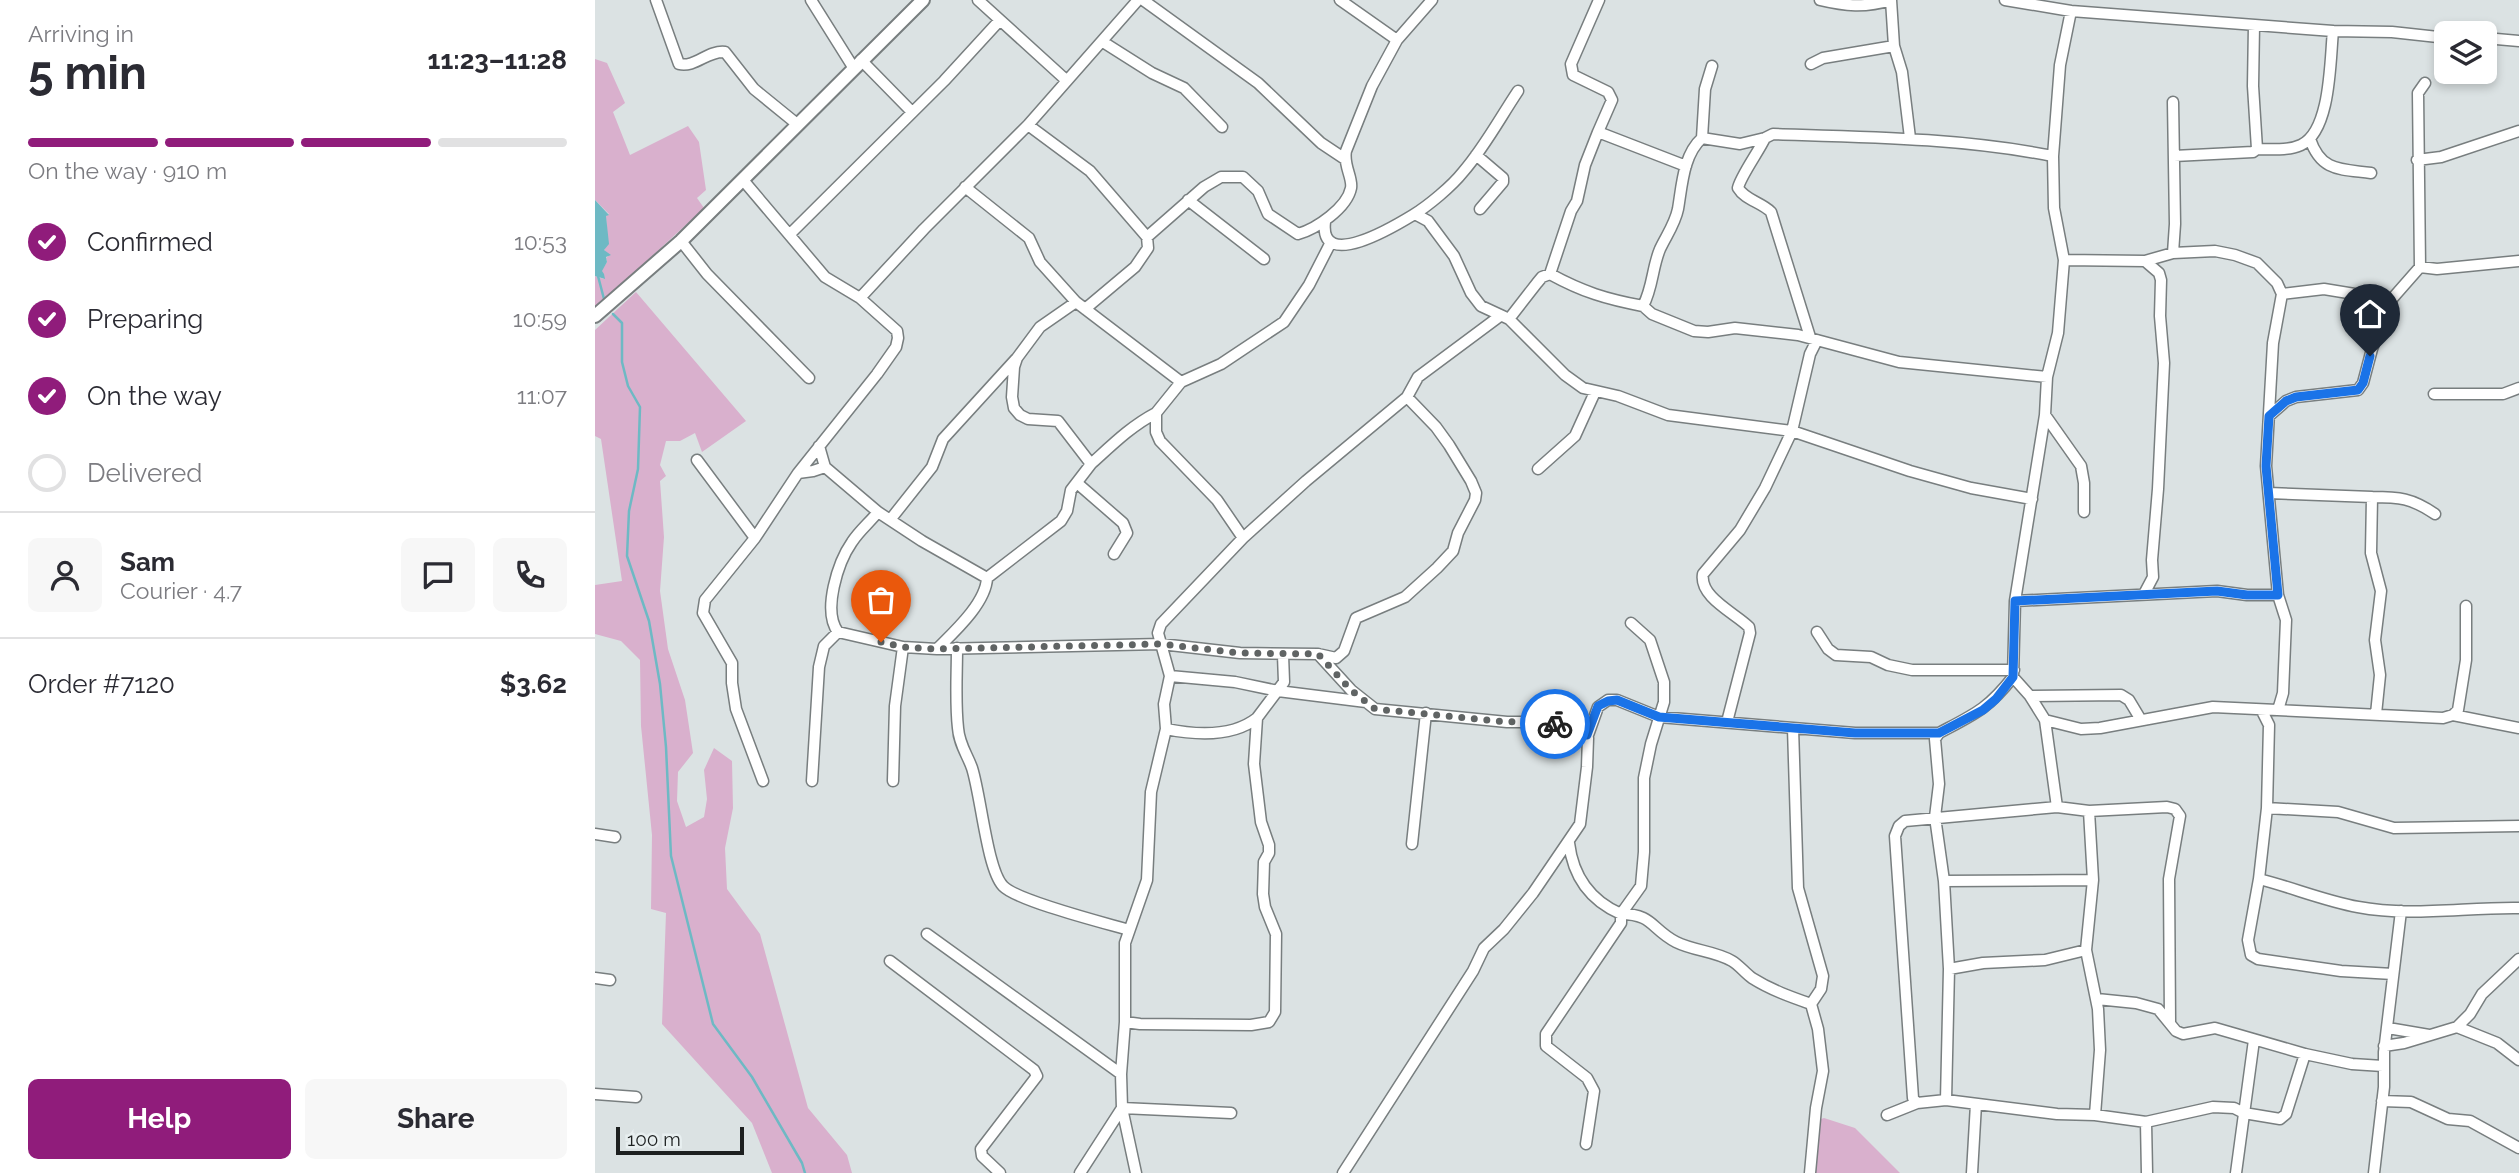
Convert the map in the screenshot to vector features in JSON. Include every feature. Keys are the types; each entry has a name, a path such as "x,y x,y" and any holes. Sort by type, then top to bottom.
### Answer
{"street":[{"path":"656,0 679,64 687,65 712,53 725,52 754,89 797,124"},
{"path":"811,0 857,64 912,112"},
{"path":"595,316 681,241 923,0"},
{"path":"978,0 1066,80"},
{"path":"1340,0 1397,40"},
{"path":"1147,237 1204,187 1221,177 1243,177 1258,191 1268,214 1298,234 1325,222 1351,188 1345,159 1350,139 1372,86 1397,40 1432,0"},
{"path":"1820,0 1846,6 1870,6 1891,0 1894,46 1902,72 1910,138"},
{"path":"2005,0 2071,12 2434,37"},
{"path":"860,298 1028,125 1137,1 1258,83 1321,143 1345,159"},
{"path":"1136,1173 1122,1108 1125,943 1147,880 1150,792 1166,729 1164,704 1170,676 1158,633 1165,617 1243,538 1306,481 1407,397 1418,377 1505,318 1537,282 1550,274 1571,211 1577,201 1585,165 1612,100 1608,92 1573,75 1571,64 1598,1"},
{"path":"1343,1173 1473,971 1484,947 1504,929 1526,902 1580,824 1587,767 1587,735 1598,706 1617,700 1659,717 1855,733 1939,733 1983,710 1996,699 2013,673 2015,601 2045,415 2047,377 2058,333 2064,260 2053,208 2053,156 2060,65 2071,12"},
{"path":"790,234 1000,20"},
{"path":"2254,25 2253,86 2257,149"},
{"path":"2174,156 2284,149 2301,145 2310,138 2324,112 2333,31"},
{"path":"2497,39 2519,41"},
{"path":"1103,42 1152,74 1184,88 1221,127"},
{"path":"1811,64 1823,58 1894,46"},
{"path":"1643,306 1650,293 1661,248 1678,211 1686,166 1697,142 1702,138 1705,89 1712,66"},
{"path":"2269,416 2286,401 2296,397 2358,390 2363,383 2372,349 2391,300 2420,267 2417,93 2425,83"},
{"path":"1325,222 1325,237 1330,244 1348,245 1415,214 1462,175 1518,91"},
{"path":"2173,102 2173,253"},
{"path":"1028,125 1090,172 1147,237 1148,248 1135,267 1084,309"},
{"path":"2417,160 2441,157 2519,131"},
{"path":"1598,132 1686,166"},
{"path":"1702,138 1739,144 1773,134 1910,138 2053,156"},
{"path":"1727,722 1750,633 1749,627 1706,592 1702,582 1703,575 1740,530 1765,488 1792,431 1813,338 1771,212 1745,196 1738,188 1739,180 1765,138"},
{"path":"2310,138 2325,164 2332,168 2371,173"},
{"path":"1476,155 1503,178 1503,182 1480,209"},
{"path":"743,180 825,277 860,298 897,331 897,347 797,473 755,538 705,600 703,612 731,663 731,683 737,709 763,781"},
{"path":"965,187 1029,238 1040,262 1076,302 1181,382"},
{"path":"1188,200 1264,259"},
{"path":"1415,214 1428,221 1454,256 1471,293 1481,306 1505,318 1565,375 1583,388 1618,396 1668,415 1792,431 1910,471 1971,488 2032,499"},
{"path":"681,241 707,274 809,378"},
{"path":"987,578 1061,522 1067,511 1071,490 1091,464 1123,434 1156,413 1181,382 1221,364 1284,322 1309,285 1330,244"},
{"path":"2064,260 2145,261 2173,253 2215,251 2257,263 2277,283 2282,294 2273,343 2266,466 2278,595 2285,620 2283,692 2278,710"},
{"path":"2144,594 2153,578 2164,363 2160,316 2161,280 2159,273 2145,261"},
{"path":"2420,267 2437,269 2519,261"},
{"path":"1550,274 1600,298 1643,306 1652,314 1694,331 1735,328 1813,338 1899,362 2047,377"},
{"path":"2282,294 2324,289 2391,300"},
{"path":"890,520 932,467 943,439 1017,358 1041,327 1076,302"},
{"path":"1017,358 1011,397 1014,408 1028,419 1058,421 1091,464"},
{"path":"2434,394 2503,394 2519,388"},
{"path":"1538,470 1571,441 1595,392"},
{"path":"878,512 851,543 839,568 831,609 833,625 838,632 903,647 937,649 1161,644 1283,655 1318,654 1336,658 1344,651 1356,618 1405,597 1454,551 1458,533 1475,500 1476,493 1471,481 1448,445 1436,427 1407,397"},
{"path":"1156,413 1156,432 1160,441 1217,500 1243,538"},
{"path":"2045,415 2081,466 2084,512"},
{"path":"819,446 825,467 878,512 987,578"},
{"path":"697,460 755,538"},
{"path":"797,473 825,467"},
{"path":"1077,483 1127,529 1114,554"},
{"path":"2269,493 2400,497 2418,502 2435,514"},
{"path":"2372,497 2371,553 2381,591 2375,640 2380,675 2376,714"},
{"path":"937,649 972,610 987,587 987,578"},
{"path":"2153,578 2167,592"},
{"path":"2015,601 2167,592 2217,591 2278,595"},
{"path":"2453,715 2460,702 2466,660 2466,606"},
{"path":"1586,1144 1594,1091 1587,1078 1545,1045 1546,1034 1621,923 1621,914 1641,886 1644,778 1664,702 1664,682 1650,640 1631,623"},
{"path":"812,781 819,667 824,646 838,632"},
{"path":"1817,632 1828,649 1836,655 1871,657 1912,670 2013,673"},
{"path":"893,781 895,706 903,647"},
{"path":"957,648 958,728 962,750 971,765 980,799 992,866 1004,887 1024,898 1129,930"},
{"path":"1318,654 1351,690 1375,709 1507,722 1545,722 1582,729 1587,735"},
{"path":"1166,729 1183,732 1235,731 1257,718 1285,682 1283,655"},
{"path":"2013,673 2045,720 2057,807"},
{"path":"1170,676 1235,682 1278,691 1366,702"},
{"path":"2030,696 2121,695 2129,700 2141,720"},
{"path":"2045,720 2081,729 2128,724 2213,707 2443,718 2453,715 2519,728"},
{"path":"2262,710 2269,725 2267,808 2259,879 2248,940 2251,955 2274,962 2314,968 2393,974"},
{"path":"1412,845 1426,713"},
{"path":"1125,1022 1251,1025 1269,1022 1275,1012 1276,934 1265,907 1263,894 1264,862 1269,853 1269,845 1261,822 1254,764 1257,718"},
{"path":"1793,728 1798,888 1823,976 1821,989 1811,1004 1818,1030 1823,1071 1816,1108 1810,1173"},
{"path":"1939,733 1935,739 1939,784 1935,817 1944,881 1948,969 1946,1100"},
{"path":"1917,1103 1913,1098 1895,836 1899,826 1905,821 2057,807 2089,811 2167,807 2175,809 2180,816 2169,879 2171,1022"},
{"path":"2267,808 2339,812 2395,828 2519,826"},
{"path":"2089,811 2093,880 2086,950 2097,999 2100,1049 2095,1115"},
{"path":"595,834 615,837"},
{"path":"1569,843 1571,860 1582,884 1602,905 1621,914 1637,914 1679,944 1720,955 1734,962 1749,976 1778,992 1811,1004"},
{"path":"2259,879 2358,907 2401,911 2519,908"},
{"path":"1944,881 2093,880"},
{"path":"2374,1173 2401,911"},
{"path":"927,934 1121,1073"},
{"path":"1948,969 1983,963 2045,960 2086,950"},
{"path":"2385,1046 2404,1044 2457,1027 2470,1014 2482,995 2519,959"},
{"path":"890,961 1034,1070 1037,1076 981,1149 982,1156 1000,1173"},
{"path":"595,978 610,980"},
{"path":"2097,999 2136,1003 2158,1009 2176,1031 2183,1034 2215,1028 2305,1054 2352,1064 2383,1066"},
{"path":"2457,1027 2497,1043 2519,1060"},
{"path":"2388,1028 2430,1035"},
{"path":"2236,1173 2254,1040"},
{"path":"1887,1115 1917,1103 1946,1100 2146,1122 2213,1107 2234,1108 2243,1113 2280,1119 2287,1114 2305,1054"},
{"path":"595,1094 636,1097"},
{"path":"2382,1101 2411,1102 2448,1118 2470,1121 2519,1148"},
{"path":"1972,1173 1976,1104"},
{"path":"1122,1108 1231,1113"},
{"path":"1080,1173 1122,1108"},
{"path":"2146,1122 2147,1173"}],"shaded area":[{"path":"595,59 607,63 625,103 613,112 630,155 688,126 699,142 706,190 697,198 704,208 595,309 595,276 604,279 601,271 609,255 604,250 607,241 606,216 609,214 595,200"},
{"path":"636,292 746,421 702,452 695,433 680,441 666,441 660,465 666,476 660,481 664,537 660,591 668,649 685,700 693,753 678,772 677,801 686,827 704,817 707,799 704,770 714,748 732,761 733,808 725,848 727,889 760,934 808,1108 847,1155 852,1173 772,1173 752,1123 662,1024 666,913 651,909 652,835 641,726 640,660 621,641 595,634 595,585 622,581 601,439 595,436 595,330"},
{"path":"1824,1118 1855,1128 1900,1173 1811,1173 1815,1121"}],"water":[{"path":"595,200 609,215 606,216 609,244 604,250 611,255 606,257 607,262 602,271 605,279 595,276"}],"waterway":[{"path":"598,276 604,299"},
{"path":"613,314 622,323 622,362 628,386 640,407 638,469 629,511 627,556 649,621 660,684 671,856 713,1024 752,1077 802,1163 805,1173"}],"way so far":[{"path":"881,642 903,647 937,649 1161,644 1240,653 1318,654 1351,690 1375,709 1479,720 1555,724"}],"route":[{"path":"1555,724 1582,729 1587,735 1598,706 1617,700 1659,717 1855,733 1939,733 1983,710 1996,699 2013,677 2015,601 2167,592 2217,591 2278,595 2266,466 2269,416 2286,401 2296,397 2358,390 2363,383 2370,356"}]}
